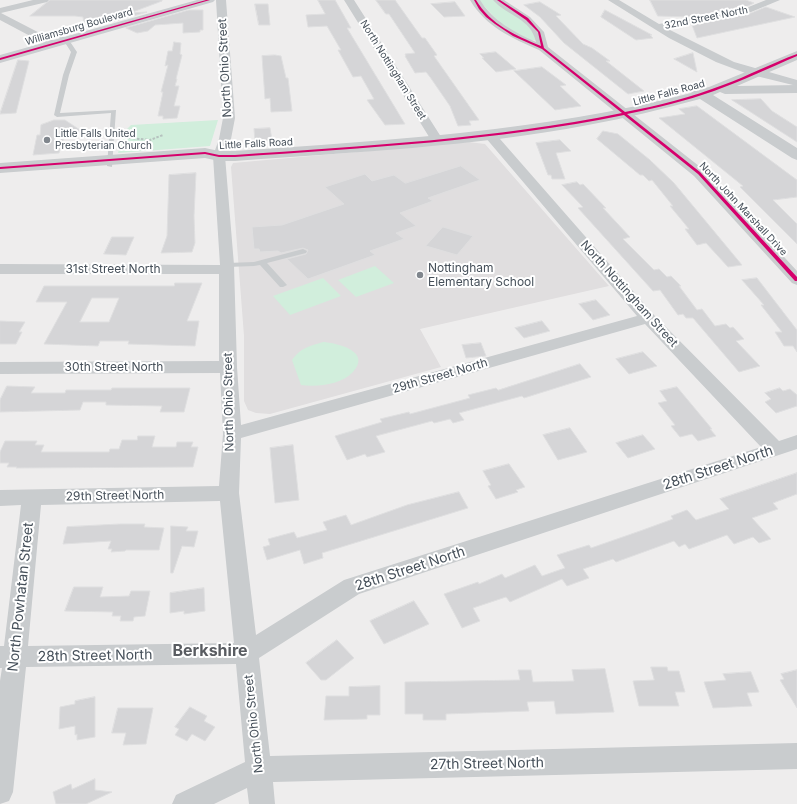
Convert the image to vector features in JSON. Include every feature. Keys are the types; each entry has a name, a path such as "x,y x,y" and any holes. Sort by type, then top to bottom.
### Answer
{"main road":[{"name":"Williamsburg Boulevard","path":"0,59 193,0"},
{"name":"Williamsburg Boulevard","path":"0,55 209,0"}],"street":[{"path":"0,11 44,0"},
{"name":"North Ohio Street","path":"221,0 229,118 225,139 219,156 227,267 228,367 232,434 229,493 262,804"},
{"name":"North Nottingham Street","path":"348,0 437,140"},
{"name":"North John Marshall Drive","path":"475,0 485,14 494,23 521,39 543,48 699,173 797,280"},
{"path":"498,0 527,19 539,32 543,48"},
{"path":"613,0 710,56 751,71 797,83"},
{"name":"32nd Street North","path":"658,27 748,10 775,0"},
{"path":"0,16 57,41"},
{"path":"751,71 797,49"},
{"path":"751,71 797,55"},
{"name":"Little Falls Road","path":"0,168 205,160 219,156 437,140 539,129 623,112 699,92 751,71"},
{"path":"699,92 732,89 797,89"},
{"path":"699,92 797,155"},
{"name":"North Nottingham Street","path":"489,134 648,318 775,449"},
{"name":"Little Falls Road","path":"0,174 110,163"},
{"name":"31st Street North","path":"0,269 227,267"},
{"name":"29th Street North","path":"232,434 648,318"},
{"name":"30th Street North","path":"0,368 228,367"},
{"name":"28th Street North","path":"7,658 247,653 352,587 797,442"},
{"name":"29th Street North","path":"0,498 229,493"},
{"name":"North Powhatan Street","path":"0,792 7,658 32,498"},
{"name":"27th Street North","path":"185,804 259,770 797,756"}],"lane":[{"path":"57,41 74,52 66,75 57,115 114,111 110,163"},
{"path":"227,267 254,264 303,251"},
{"path":"262,262 283,285"}],"path":[{"path":"113,138 150,140 163,135"}],"shaded area":[{"name":"Nottingham Elementary School","path":"469,142 485,144 609,286 420,329 441,367 270,414 256,413 248,410 244,401 244,336 231,167 233,163"}],"green space":[{"path":"479,0 494,0 525,21 538,40 530,40 513,33 505,27"},
{"path":"218,120 210,146 118,153 124,132 131,125"},
{"path":"375,266 394,283 356,297 338,280"},
{"path":"323,278 341,296 290,315 273,296"},
{"path":"323,342 344,346 356,354 358,365 353,372 342,380 314,386 301,385 292,360 302,350"}],"building":[{"path":"50,0 162,1 130,13 147,12 115,21 107,16 84,23 83,17 30,16"},
{"path":"318,0 335,0 351,28 347,28 405,124 385,125 367,100 374,99 361,76 353,77 338,50 341,50 327,26 308,27 306,15 325,14"},
{"path":"376,0 395,0 422,38 425,38 437,55 434,56 479,120 469,121 471,125 458,126 450,106 426,72 415,73 405,54 415,53 389,14 386,14"},
{"path":"650,0 746,0 754,3 746,7 690,17 658,16"},
{"path":"455,2 465,16 444,17 431,4"},
{"path":"540,2 561,15 556,16 583,44 592,48 610,61 606,61 644,91 628,94 564,43 540,17 524,5"},
{"path":"255,4 268,4 270,25 259,25"},
{"path":"766,7 795,17 697,38 692,25 751,13"},
{"path":"189,10 203,10 203,30 200,30 200,32 183,33 183,23 155,25 148,31 137,33 126,28"},
{"path":"605,10 652,35 650,35 653,38 636,40 601,17"},
{"path":"174,42 181,43 180,54 182,55 175,86 179,86 174,106 180,106 177,118 163,119 163,116 158,116 163,92 161,92 168,65 165,66 168,51 172,51"},
{"path":"496,52 516,69 496,72 480,54"},
{"path":"693,53 697,72 674,59"},
{"path":"262,56 281,56 286,78 288,78 292,111 271,112 270,98 265,99"},
{"path":"18,60 29,61 16,113 0,114"},
{"path":"542,67 566,85 560,86 581,106 555,110 514,71"},
{"path":"761,99 772,111 797,127 797,142 732,100"},
{"path":"697,106 797,180 797,197 773,200 797,224 797,244 740,187 743,186 659,118 685,114 679,109"},
{"name":"Little Falls United Presbyterian Church","path":"54,120 65,120 83,132 65,134 59,153 33,155 37,135 40,135 41,125"},
{"path":"270,128 272,140 255,142 254,129"},
{"path":"603,131 618,134 650,160 674,183 742,265 728,267 706,243 697,245 685,229 689,229 670,206 673,206 652,180 649,181 643,175 640,175 597,139"},
{"path":"560,140 571,151 556,153 565,179 552,179 551,175 548,175 536,143"},
{"name":"Nottingham Elementary School","path":"461,166 480,180 428,198 433,201 400,213 416,226 396,233 404,239 370,251 375,255 308,279 287,259 306,254 308,250 303,248 281,253 278,251 260,252 259,249 254,249 252,227 282,225 344,204 325,187 365,174 372,181 394,175 405,183"},
{"path":"196,173 194,216 195,243 192,252 161,253 167,236 169,175"},
{"path":"577,182 580,185 583,184 606,208 603,208 630,237 623,239 654,270 659,269 667,277 671,276 681,286 679,286 697,310 702,309 715,326 726,324 730,328 733,327 744,339 736,341 760,366 739,372 693,318 686,318 683,314 678,315 660,290 653,291 578,208 583,207 562,185"},
{"path":"443,227 473,236 457,255 426,246"},
{"path":"112,237 134,237 126,255 104,254"},
{"path":"757,278 797,330 797,352 793,346 784,346 775,332 782,332 761,305 764,305 742,280"},
{"path":"175,283 202,283 187,321 199,321 195,346 128,344 129,341 100,341 98,346 44,344 67,302 36,302 44,286 174,286","holes":["92,298 119,298 109,322 80,322"]},
{"path":"596,300 610,315 593,320 579,304"},
{"path":"0,321 25,322 19,332 22,332 16,344 0,344"},
{"path":"542,321 550,331 524,338 515,328"},
{"path":"481,343 486,356 466,358 462,345"},
{"path":"643,352 657,366 629,374 616,359"},
{"path":"580,364 591,377 524,398 522,396 459,413 464,420 453,423 450,419 434,423 432,421 376,436 385,452 367,457 365,454 347,460 335,436 382,422 380,419 409,412 410,414 470,398 468,395 496,388 498,390"},
{"path":"7,386 35,387 31,393 65,393 66,390 111,390 112,388 190,388 184,412 160,412 162,406 106,405 106,402 83,402 80,410 0,412 0,400"},
{"path":"677,387 712,429 710,429 716,436 698,441 692,434 680,437 671,426 675,425 658,403 667,401 660,391"},
{"path":"780,388 783,391 790,389 797,395 797,406 776,413 765,402 771,399 765,393"},
{"path":"570,428 587,452 558,460 543,435"},
{"path":"643,435 655,449 628,458 616,443"},
{"path":"138,436 155,436 152,447 176,447 177,442 193,442 191,447 198,447 193,467 16,468 17,467 7,467 9,463 0,463 0,452 5,441 37,441 35,445 44,445 41,452 109,452 110,449 119,449 122,440 137,440"},
{"path":"293,445 299,500 275,503 270,448"},
{"path":"509,464 525,487 516,490 518,492 496,499 488,486 491,485 483,471"},
{"path":"797,473 797,494 773,503 778,509 752,518 771,539 759,543 753,537 734,544 727,535 689,549 685,544 679,547 674,541 616,562 613,559 583,569 589,578 567,586 562,579 510,602 506,597 473,608 480,621 462,628 444,594 478,582 479,584 502,574 505,578 535,565 542,576 565,568 557,555 589,545 591,548 673,519 671,516 687,510 696,520 729,509 720,499"},
{"path":"459,492 468,508 322,553 323,558 304,564 300,550 267,560 263,547 270,545 268,539 294,532 297,538 327,530 323,522 346,515 351,525 407,505"},
{"path":"145,524 144,527 164,528 159,550 126,550 111,552 112,549 108,549 111,541 63,544 67,527"},
{"path":"171,526 188,527 186,531 198,531 194,547 182,546 173,573 171,573"},
{"path":"74,587 103,587 100,597 129,596 131,591 150,591 145,616 134,617 133,621 120,621 121,616 112,616 113,612 65,611"},
{"path":"204,588 205,611 184,614 184,611 170,613 170,593"},
{"path":"414,601 429,624 384,644 370,621"},
{"path":"337,640 354,658 326,680 321,680 306,663"},
{"path":"651,667 667,667 668,671 679,671 685,692 675,692 679,706 639,706 633,681 654,680"},
{"path":"605,669 614,712 556,714 554,701 527,702 529,711 446,714 446,720 423,720 423,714 405,714 405,682 520,680 518,670 531,670 533,682 574,681 572,670"},
{"path":"797,670 797,708 780,680 784,679 781,674"},
{"path":"751,672 759,692 747,693 752,706 713,708 704,682 726,680 723,674"},
{"path":"380,686 380,715 367,715 367,719 324,720 326,696 349,696 349,687"},
{"path":"95,697 95,737 77,740 77,734 75,735 75,726 59,729 60,707 75,704 75,701"},
{"path":"190,707 207,716 204,721 215,727 205,741 192,734 187,741 175,735 179,729 175,727"},
{"path":"118,708 153,708 146,744 123,745 126,733 112,733"},
{"path":"95,779 95,790 112,792 86,804 56,804 53,792 71,784 72,789"}],"cycle path":[{"path":"0,59 209,0"},
{"path":"475,0 480,9 495,24 504,30 543,48 699,173 797,280"},
{"path":"498,0 527,19 539,32 543,48"},
{"path":"0,168 205,153 219,156 235,156 412,143 530,130 588,121 646,109 702,94 738,81 797,55"}],"place":[{"name":"Little Falls United Presbyterian Church","path":"47,140"},
{"name":"Nottingham Elementary School","path":"420,275"}],"district":[{"name":"Berkshire","path":"210,651"}]}
